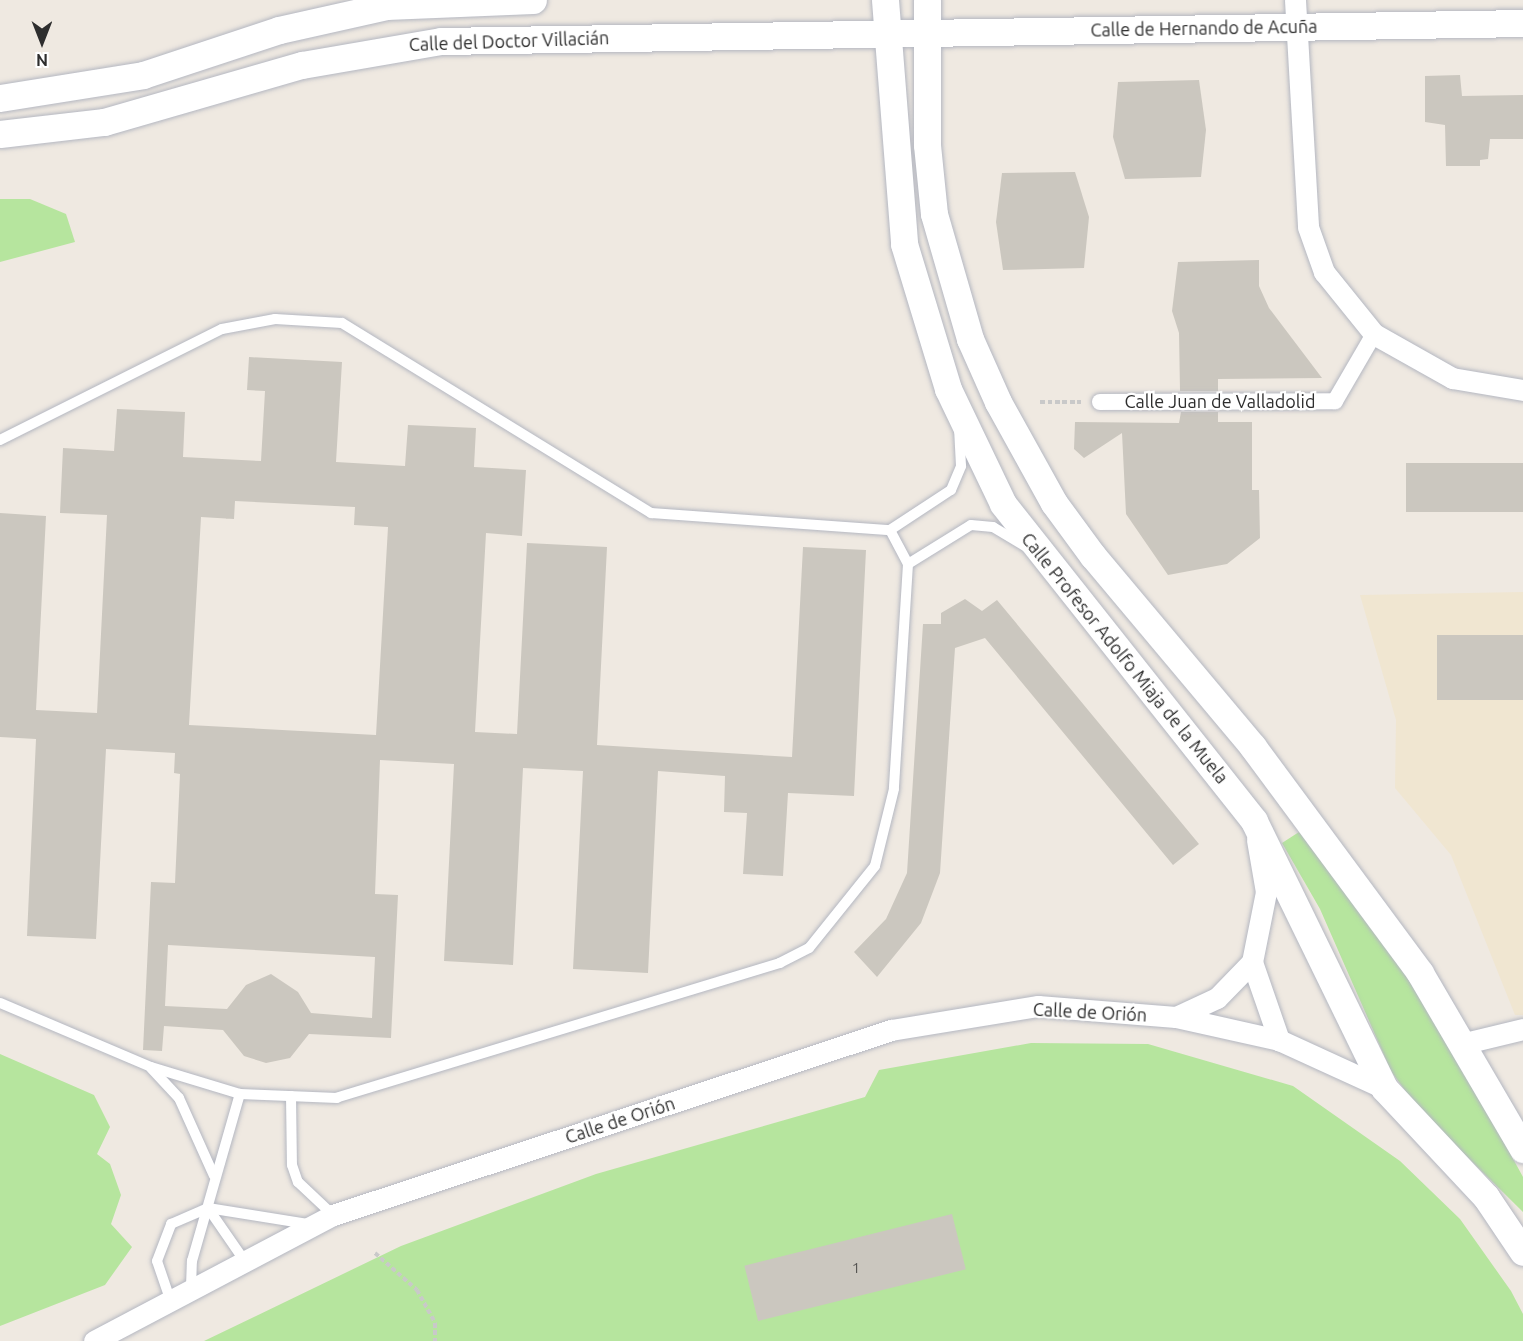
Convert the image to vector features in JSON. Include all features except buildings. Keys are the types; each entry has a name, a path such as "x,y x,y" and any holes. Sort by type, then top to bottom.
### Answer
{"street":[{"path":"0,98 143,75 279,30 386,6 532,0"},
{"name":"Calle Profesor Adolfo Miaja de la Muela","path":"885,0 885,33 904,244 923,318 958,410 1003,504 1254,821 1384,1088 1486,1197 1523,1252"},
{"path":"927,0 934,214 970,339 998,402 1054,503 1094,556 1325,841 1465,1043 1523,1149"},
{"path":"1295,0 1299,28 1308,227 1324,272 1374,333 1452,378 1523,390"},
{"name":"Calle de Hernando de Acuña","path":"885,33 1523,23"},
{"name":"Calle del Doctor Villacián","path":"0,134 104,122 302,65 430,42 885,33"},
{"name":"Calle Juan de Valladolid","path":"1100,402 1335,401 1374,333"},
{"path":"1254,821 1266,892 1252,962 1279,1040"},
{"name":"Calle de Orión","path":"1176,1017 1217,998 1252,962"},
{"name":"Calle de Orión","path":"94,1341 191,1287 333,1215 891,1030 1038,1006 1176,1017 1279,1040 1384,1088"},
{"path":"1465,1043 1523,1029"},
{"path":"1486,1197 1523,1228"}],"lane":[{"path":"0,440 222,329 275,319 342,323 651,513 890,530 951,490 961,466 958,410"},
{"path":"908,564 971,525 993,526 1048,562"},
{"path":"0,1003 151,1067 240,1094 337,1098 780,963 809,948 874,866 892,800 908,564 890,530"},
{"path":"151,1067 178,1098 214,1176"},
{"path":"191,1287 192,1261 208,1208 214,1176 240,1094"},
{"path":"291,1096 292,1165 298,1182 333,1215"},
{"path":"208,1208 244,1260"},
{"path":"170,1299 157,1261 171,1224 208,1208 315,1225"}],"path":[{"path":"1040,402 1100,402"},
{"path":"375,1253 417,1290 435,1323 435,1341"}],"shaded area":[{"path":"1523,592 1523,1015 1515,1015 1451,855 1395,788 1396,720 1360,595"}],"green space":[{"path":"0,199 30,199 66,214 75,242 0,262"},
{"path":"1299,832 1390,952 1452,1047 1523,1177 1523,1212 1417,1107 1391,1071 1320,909 1282,843"},
{"path":"1031,1043 1148,1044 1293,1086 1400,1161 1460,1219 1511,1291 1523,1314 1523,1341 204,1341 401,1246 596,1174 865,1097 879,1070"},
{"path":"0,1054 94,1095 110,1127 97,1154 110,1164 121,1195 111,1224 132,1247 105,1285 0,1326"}]}
